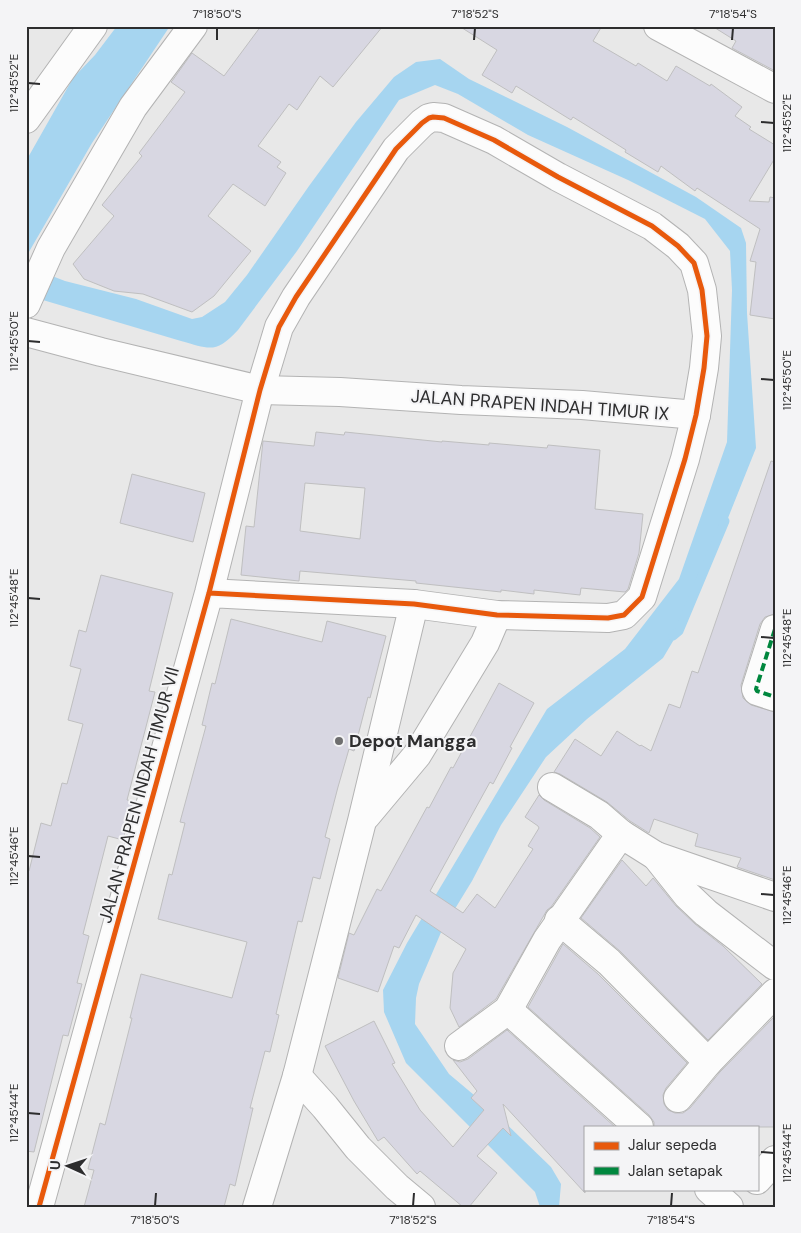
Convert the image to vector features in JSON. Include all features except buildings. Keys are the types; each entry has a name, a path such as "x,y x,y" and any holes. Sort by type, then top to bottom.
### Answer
{"street":[{"path":"26,119 92,26"},
{"path":"26,304 51,248 133,107 194,26"},
{"path":"658,26 775,89"},
{"path":"210,593 414,604 497,615 608,618 624,615 642,598 685,459 696,415 707,336 702,290 694,263 678,246 652,226 558,177 494,140 444,118 433,116 422,123 396,149 296,297 279,327 260,390"},
{"name":"JALAN PRAPEN INDAH TIMUR IX","path":"26,332 260,390 340,392 582,405 696,415"},
{"name":"JALAN PRAPEN INDAH TIMUR VII","path":"39,1207 210,593 260,390"},
{"path":"257,1207 297,1076 414,604"},
{"path":"362,820 417,755 485,643 497,615"},
{"path":"775,629 756,689 775,697"},
{"path":"552,787 599,815 621,834 656,856 775,897"},
{"path":"459,1046 508,1010 547,940 621,834"},
{"path":"656,856 687,895 706,913 775,966"},
{"path":"560,920 609,962 708,1062"},
{"path":"678,1098 708,1062 775,993"},
{"path":"508,1010 638,1126"},
{"path":"297,1076 326,1107 358,1148 397,1187 421,1207"},
{"path":"758,1179 775,1160"},
{"path":"710,1190 729,1207"},
{"path":"733,1207 747,1190"}],"water":[{"path":"117,26 170,26 92,143 26,257 26,161 73,78 95,55"},
{"path":"440,59 469,79 567,127 696,197 741,228 746,243 747,313 756,448 722,533 679,631 663,658 587,719 546,757 501,825 472,881 442,930 419,984 416,998 415,1024 449,1074 493,1111 551,1167 561,1184 559,1207 540,1207 535,1192 406,1063 384,1012 383,990 407,943 547,709 625,649 679,579 727,442 732,290 730,251 705,219 628,180 528,135 458,94 435,85 399,100 297,251 238,330 224,343 212,348 199,346 26,295 26,266 65,281 136,299 192,319 202,317 225,302 247,275 356,122 394,77 416,62"}],"waterway":[{"path":"673,636 679,631 725,521"}],"marked path":[{"path":"775,629 756,689 775,697"}],"cycle path":[{"path":"39,1207 209,593 260,390 279,327 296,297 396,149 429,118 444,118 494,140 558,177 652,226 678,246 694,263 702,290 707,336 696,415 685,459 642,597 624,615 608,618 497,615 414,604 209,593"}],"place":[{"name":"Depot Mangga","path":"339,741"}]}
